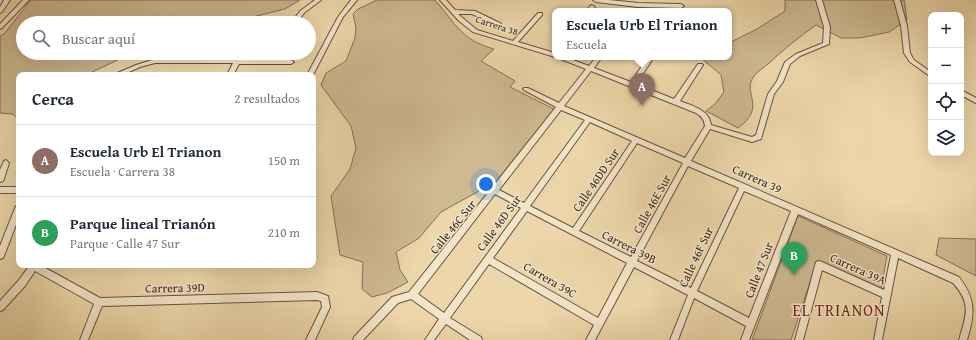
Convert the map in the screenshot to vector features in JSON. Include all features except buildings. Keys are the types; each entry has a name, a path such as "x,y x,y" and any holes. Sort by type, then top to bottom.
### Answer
{"street":[{"path":"0,11 7,0"},
{"path":"0,27 26,0"},
{"path":"299,16 318,0"},
{"path":"312,72 329,38 354,0"},
{"name":"Carrera 38","path":"443,0 461,20 475,31 552,51"},
{"path":"596,0 638,5 681,6"},
{"path":"708,126 732,135 754,140 761,134 771,94 780,82 787,63 798,56 826,44 827,27 819,0"},
{"path":"897,0 904,26 907,53 912,62 928,73"},
{"path":"454,12 473,12 498,24"},
{"path":"516,42 540,14"},
{"path":"568,60 676,102 706,117 708,126 691,154 688,162"},
{"name":"Calle 46C Sur","path":"412,295 597,60"},
{"path":"632,85 650,60"},
{"path":"124,72 142,64 154,61 291,62"},
{"path":"232,72 237,61"},
{"path":"676,102 700,64"},
{"name":"Carrera 39","path":"526,89 561,107 956,280 966,287 972,298 970,315 963,340"},
{"path":"964,94 976,101"},
{"name":"Calle 46D Sur","path":"429,340 589,119"},
{"name":"Calle 46DD Sur","path":"574,232 636,140"},
{"name":"Calle 46E Sur","path":"590,340 688,162"},
{"path":"0,179 6,163"},
{"name":"Calle 46F Sur","path":"674,340 692,294 743,186"},
{"path":"0,190 16,190"},
{"name":"Carrera 39B","path":"495,191 752,324"},
{"name":"Calle 47 Sur","path":"746,340 796,209"},
{"path":"0,256 16,216"},
{"path":"878,340 895,254"},
{"name":"Carrera 39C","path":"488,259 600,323"},
{"name":"Carrera 39A","path":"799,340 819,265 887,295"},
{"path":"0,307 33,268"},
{"path":"39,268 99,302 84,340"},
{"path":"357,340 395,300 412,295 445,319 478,340"},
{"name":"Carrera 39D","path":"99,302 317,296 325,299 326,307 310,340"}],"shaded area":[{"path":"31,0 300,0 285,9 256,16 18,16"},
{"path":"377,0 435,0 454,24 466,36 494,49 481,61 515,81 510,87 554,109 497,181 441,212 419,238 396,252 400,270 408,282 387,293 372,297 362,289 363,262 340,255 331,196 350,169 356,148 351,126 321,85 326,73 346,61 355,38 356,28 353,14 358,9"},
{"path":"785,0 904,0 907,20 889,32 860,38 841,38 816,25 791,44 754,76 750,89 753,107 747,120 738,128 706,111 715,104 724,92 721,75 704,60 732,60 732,42 757,29 785,11"},
{"path":"16,19 16,60 117,60 92,72 16,72 16,117 13,114 0,113 0,36 4,34"},
{"path":"798,216 887,256 881,289 817,261 791,340 752,340"},
{"path":"939,238 976,239 976,276 936,255"}],"place":[{"name":"Escuela Urb El Trianon","path":"642,106"},
{"name":"Parque lineal Trianón","path":"794,275"}],"district":[{"name":"EL TRIANON","path":"839,310"}]}
